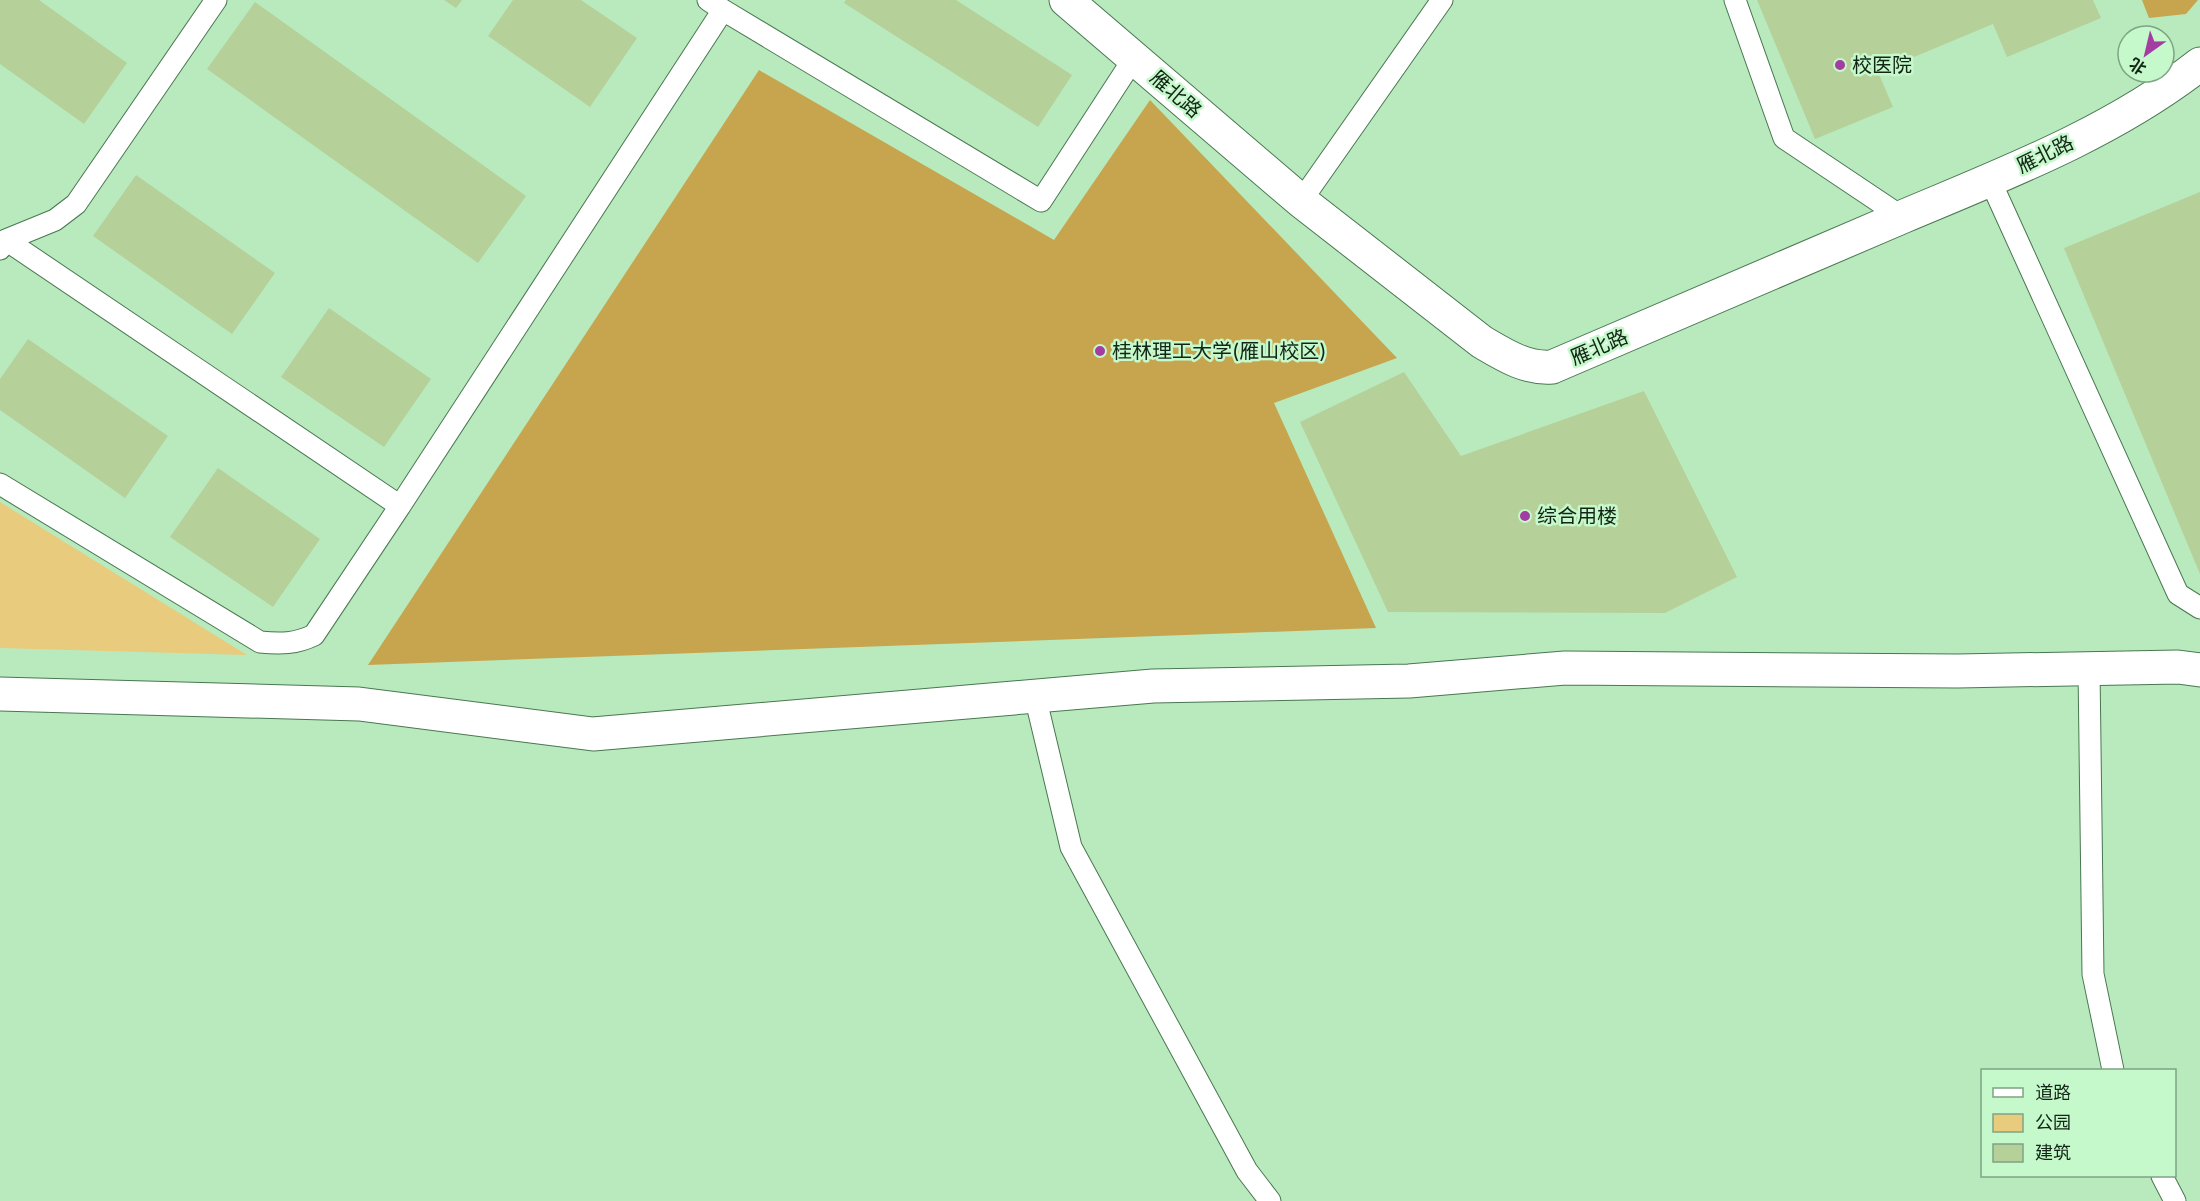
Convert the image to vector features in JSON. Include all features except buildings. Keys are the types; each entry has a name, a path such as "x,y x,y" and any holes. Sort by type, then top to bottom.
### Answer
{"street":[{"name":"雁北路","path":"1066,0 1300,201 1482,342 1502,354 1538,368 1552,367 2062,147 2148,101 2200,64"},
{"path":"0,693 359,704 593,734 1153,686 1409,681 1565,668 1958,671 2178,668 2200,670"}],"lane":[{"path":"3,244 54,220 76,204 216,0"},
{"path":"1300,201 1442,0"},
{"path":"1735,0 1784,138 1902,217"},
{"path":"0,484 260,642 293,643 314,635 399,506 716,5 1041,201 1134,58"},
{"path":"1990,180 2178,594 2200,608"},
{"path":"3,244 399,506"},
{"path":"2089,669 2093,974 2113,1069"},
{"path":"1035,696 1071,847 1247,1171 1270,1201"},
{"path":"2163,1177 2175,1201"}],"green space":[{"path":"0,502 247,655 0,648"}],"shaded area":[{"path":"2142,0 2198,0 2186,14 2149,18"},
{"path":"759,70 1054,240 1150,100 1397,358 1274,403 1376,628 368,665"}],"place":[{"name":"校医院","path":"1840,65"},
{"name":"桂林理工大学(雁山校区)","path":"1100,351"},
{"name":"综合用楼","path":"1525,516"}]}
